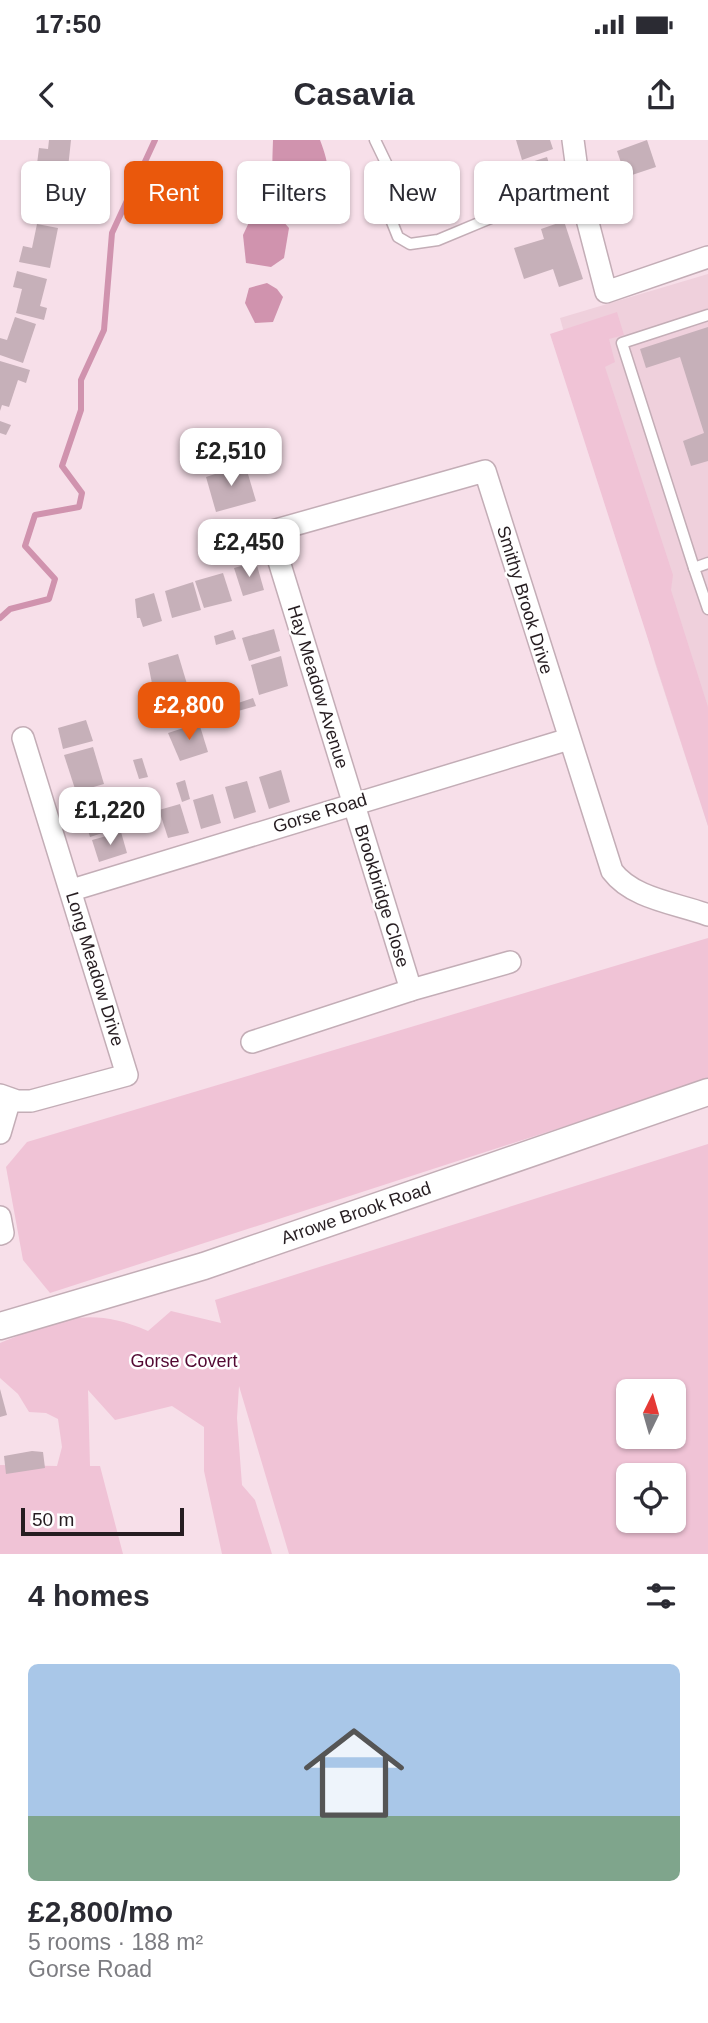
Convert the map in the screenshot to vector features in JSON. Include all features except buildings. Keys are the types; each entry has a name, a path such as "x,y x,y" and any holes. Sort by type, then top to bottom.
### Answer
{"street":[{"path":"573,140 576,161"},
{"path":"588,224 606,292 708,257"},
{"name":"Smithy Brook Drive","path":"237,541 485,471 606,858 622,883 708,915"},
{"name":"Hay Meadow Avenue","path":"270,532 353,803"},
{"name":"Long Meadow Drive","path":"5,1097 31,1101 127,1075 23,738"},
{"name":"Gorse Road","path":"72,890 569,739"},
{"name":"Brookbridge Close","path":"353,803 411,990"},
{"name":"Brookbridge Close","path":"252,1042 411,990 510,962"},
{"name":"Arrowe Brook Road","path":"0,1326 204,1266 708,1092"},
{"path":"0,1133 5,1097"},
{"path":"0,1217 3,1233 0,1234"}],"lane":[{"path":"375,140 388,167 392,222 398,237 410,244 438,240 476,224"},
{"path":"708,315 622,343 708,609"},
{"path":"694,568 708,563"}],"shaded area":[{"path":"273,140 320,140 327,161 273,161"},
{"path":"248,224 286,224 289,228 284,258 271,267 246,263 243,235"},
{"path":"708,274 708,826 655,663 560,318"},
{"path":"267,283 283,297 273,322 255,323 245,303 249,288"}],"green space":[{"path":"617,312 624,335 609,339 615,362 605,367 673,575 671,590 708,707 708,826 550,334"},
{"path":"708,938 708,1080 50,1293 23,1260 6,1167 27,1142"},
{"name":"Gorse Covert","path":"708,1144 708,1554 289,1554 239,1386 237,1418 242,1485 255,1500 272,1554 222,1554 204,1471 204,1427 172,1406 115,1420 88,1390 90,1466 100,1466 123,1554 0,1554 0,1465 57,1466 62,1447 58,1419 46,1413 29,1412 18,1394 0,1378 0,1343 56,1322 90,1317 127,1323 148,1331 171,1311 221,1323 215,1300"}],"waterway":[{"path":"0,618 10,609 49,599 55,579 25,546 35,515 79,507 82,493 62,466 81,410 81,380 104,330 112,233 155,140"}]}
